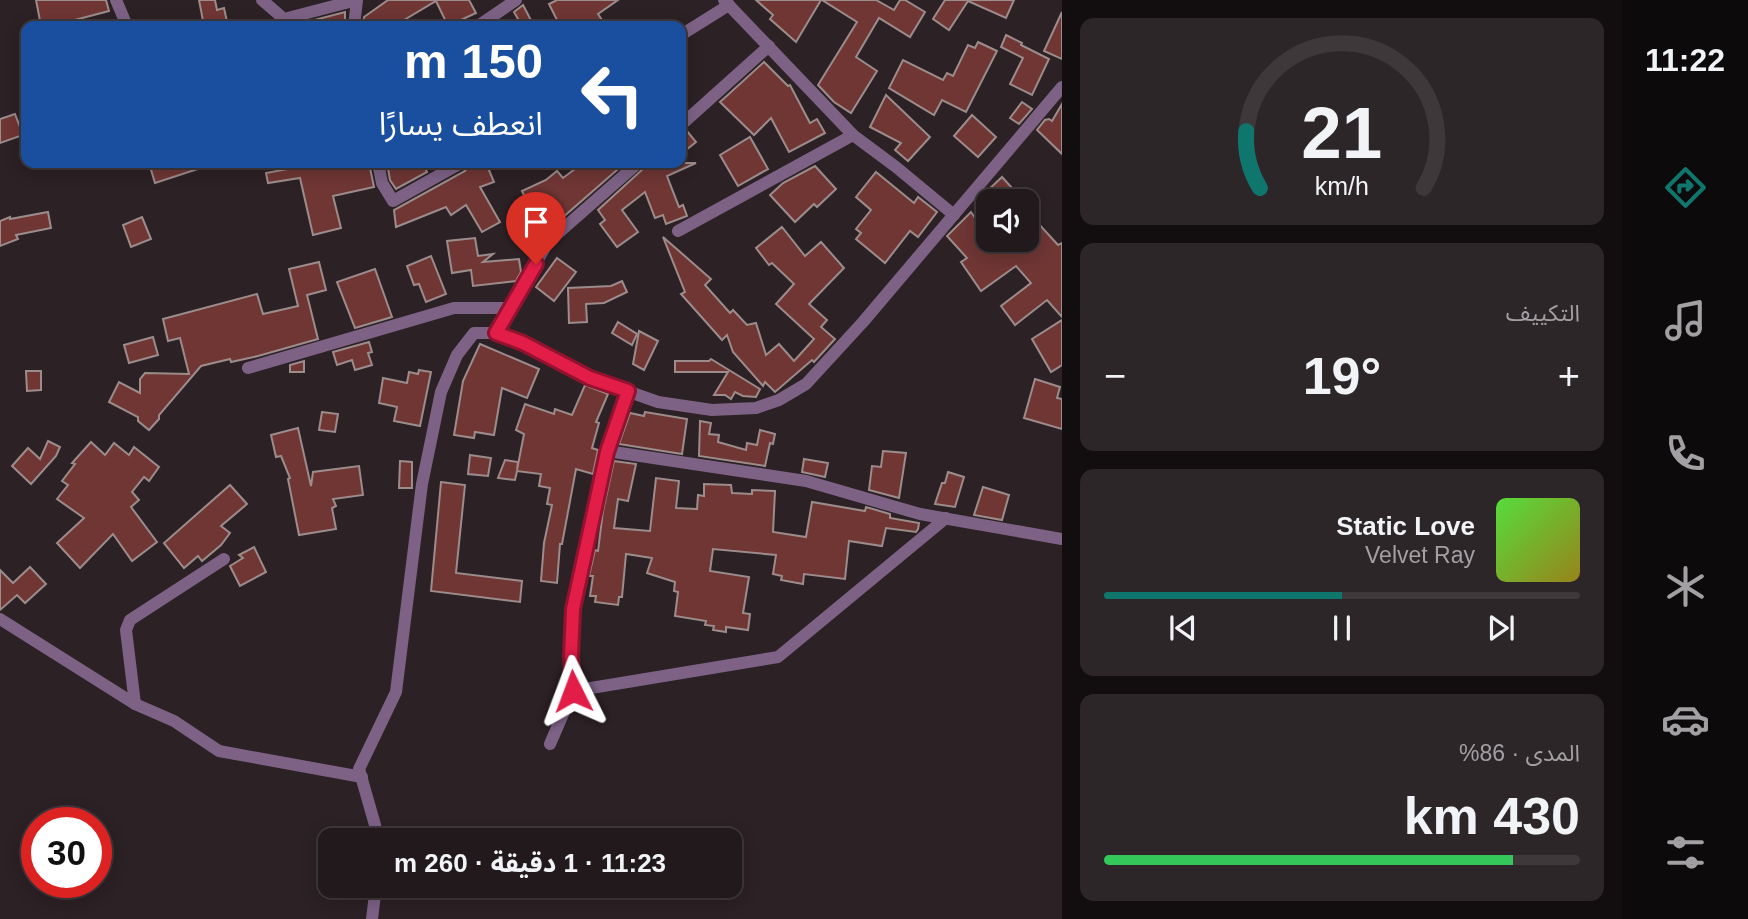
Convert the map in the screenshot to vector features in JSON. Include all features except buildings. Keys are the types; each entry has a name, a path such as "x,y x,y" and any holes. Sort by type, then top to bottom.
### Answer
{"street":[{"path":"116,0 125,21"},
{"path":"262,0 284,19 357,0 355,21"},
{"path":"485,21 516,0"},
{"path":"686,31 726,3 853,135 954,215"},
{"path":"686,121 769,47"},
{"path":"375,828 359,769 396,692 422,484 441,392 457,355 474,333 496,333 523,343 590,378 658,402 712,410 755,408 779,400 806,384 1062,87"},
{"path":"678,231 853,135"},
{"path":"380,168 382,183 393,201 452,168"},
{"path":"496,333 548,242 632,168"},
{"path":"248,368 454,308 512,308"},
{"path":"550,744 573,691 573,609 607,452 628,391"},
{"path":"607,452 806,481 920,514 1062,539"},
{"path":"573,691 778,657 946,518"},
{"path":"135,704 126,630 130,620 224,559"},
{"path":"0,619 135,704 174,721 219,751 362,777"},
{"path":"372,919 375,898"}],"route":[{"path":"536,264 496,333 523,343 590,378 628,391 607,452 573,609 573,691"}]}
